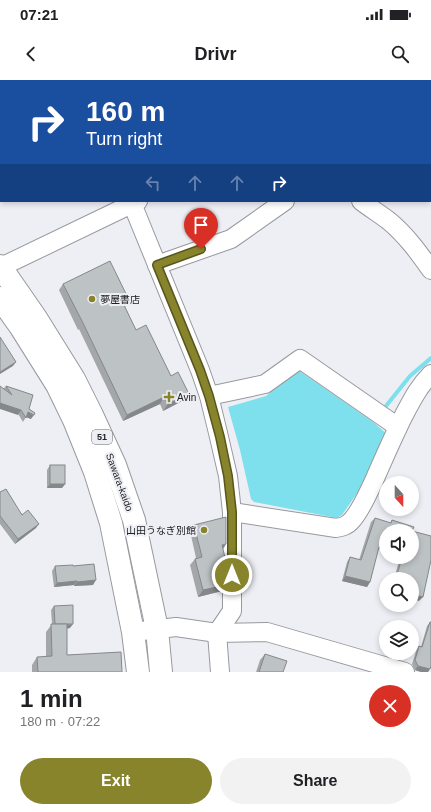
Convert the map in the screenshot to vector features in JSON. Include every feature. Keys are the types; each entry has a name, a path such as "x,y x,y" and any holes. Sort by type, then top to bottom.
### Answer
{"highway":[{"name":"Sawara-kaido","path":"0,266 36,318 74,379 115,465 134,520 157,629"},
{"name":"Sawara-kaido","path":"0,298 20,326 57,385 74,420 95,472 111,523 133,632"},
{"name":"51","path":"157,629 161,672"},
{"name":"51","path":"133,632 138,672"}],"street":[{"path":"0,266 134,202 157,265 200,370 209,396 220,437 228,476 232,512 232,611 217,633 220,672"},
{"path":"157,265 231,239 284,202"},
{"path":"362,202 390,222 405,237 431,270"},
{"path":"209,396 265,384 300,359 398,427"},
{"path":"232,512 336,528 344,527 351,521 358,511 417,391 431,374"},
{"path":"133,632 176,627 217,633 267,632 405,672"}],"water":[{"path":"298,370 373,422 387,434 369,476 342,515 337,518 254,502 251,499 240,450 228,407 266,396"}],"building":[{"path":"110,261 129,300 123,303 136,330 146,325 171,376 178,372 189,394 168,404 164,397 127,415 63,284"},
{"path":"0,337 16,362 0,372"},
{"path":"0,386 12,395 6,386 33,395 29,409 35,413 34,415 28,412 26,418 21,410 0,403"},
{"path":"50,465 65,465 65,484 50,484"},
{"path":"6,489 22,515 28,510 39,524 18,539 0,516 0,492"},
{"path":"226,517 226,544 222,545 226,562 226,585 203,590 195,559 202,557 194,525"},
{"path":"375,518 391,523 392,520 405,524 379,524 379,547 370,582 345,576 350,557 361,560"},
{"path":"419,533 431,536 431,560 423,597 419,596 419,572 398,572 400,564 419,564"},
{"path":"94,564 96,580 57,583 55,566"},
{"path":"73,605 73,624 55,624 54,606"},
{"path":"431,622 430,669 418,666 415,660 419,660 419,646 422,647"},
{"path":"51,624 67,624 67,655 121,652 122,672 38,672 37,657 52,656"},
{"path":"265,654 287,661 283,672 259,672"}],"waterway":[{"path":"382,411 410,376 431,358"}],"place":[{"name":"夢屋書店","path":"92,299"},
{"name":"Avin","path":"169,397"},
{"name":"山田うなぎ別館","path":"204,530"}],"route":[{"path":"201,249 157,265 200,370 220,437 228,476 232,512 232,575"}]}
